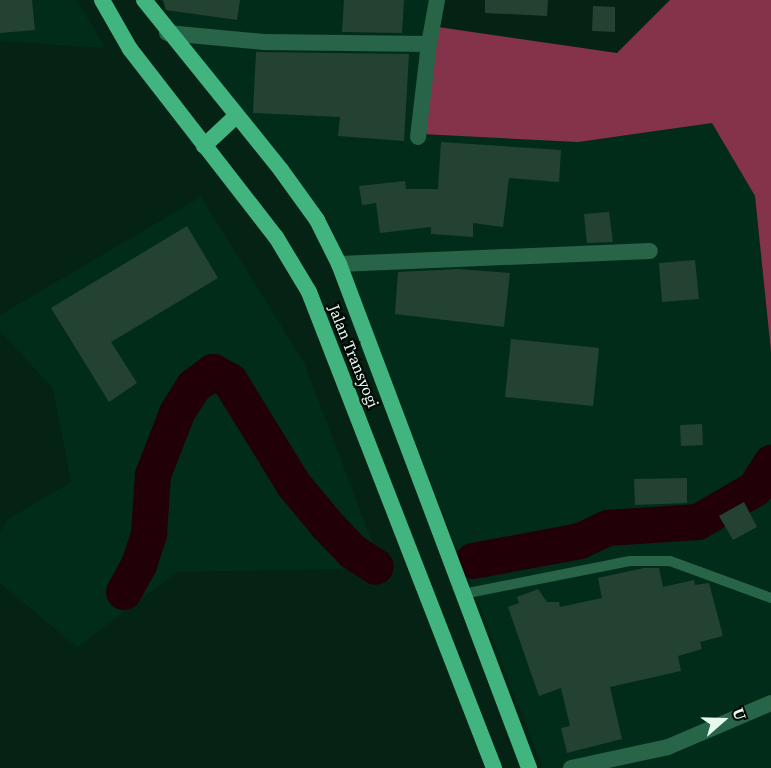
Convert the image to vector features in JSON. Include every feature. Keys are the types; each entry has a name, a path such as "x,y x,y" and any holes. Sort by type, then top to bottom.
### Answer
{"highway":[{"name":"Jalan Transyogi","path":"102,0 130,49 276,237 309,292 494,768"},
{"name":"Jalan Transyogi","path":"144,0 167,33 317,220 339,264 529,768"},
{"path":"204,146 235,117"}],"street":[{"path":"418,137 429,44 437,0"},
{"path":"167,33 264,42 429,44"},
{"path":"339,264 650,251"},
{"path":"571,768 668,747 771,703"}],"lane":[{"path":"463,594 630,561 670,561 771,598"}],"shaded area":[{"path":"0,0 76,0 106,48 0,41"},
{"path":"161,0 437,0 421,73 578,142 712,123 755,196 771,352 771,768 543,768 328,219 182,39"},
{"path":"670,0 771,0 771,352 755,196 712,123 578,142 422,134 431,26 617,53"},
{"path":"201,197 304,363 382,568 177,572 77,647 0,583 0,534 7,520 71,482 53,388 0,331 0,315"}],"building":[{"path":"0,0 32,0 35,30 0,33"},
{"path":"163,0 240,0 237,20 166,10"},
{"path":"344,0 404,0 402,33 342,32"},
{"path":"485,0 548,0 547,16 485,13"},
{"path":"593,6 615,7 615,32 592,31"},
{"path":"256,52 409,54 404,141 338,136 340,117 253,113"},
{"path":"441,142 561,150 559,182 509,178 503,227 473,223 473,237 431,234 431,227 380,233 376,203 362,205 359,186 405,181 406,189 438,189"},
{"path":"609,212 613,242 587,243 584,214"},
{"path":"187,226 218,278 111,342 137,383 109,402 51,308"},
{"path":"695,260 699,299 662,302 659,263"},
{"path":"459,269 510,273 504,327 395,314 398,272"},
{"path":"511,339 599,348 593,406 505,397"},
{"path":"702,424 703,445 681,446 680,425"},
{"path":"687,478 687,503 635,505 634,479"},
{"path":"744,502 757,527 733,540 719,516"},
{"path":"644,568 659,568 663,587 694,580 695,585 709,583 723,636 700,642 702,649 678,656 681,671 610,687 622,739 567,753 561,728 570,726 561,688 539,696 508,607 519,603 517,597 538,589 547,602 559,602 560,607 602,598 598,578"}],"waterway":[{"path":"124,592 139,565 149,534 153,475 177,413 194,386 213,372 230,381 294,485 328,526 353,552 376,567"},
{"path":"473,561 580,541 608,528 698,522 755,489 771,463"}]}
